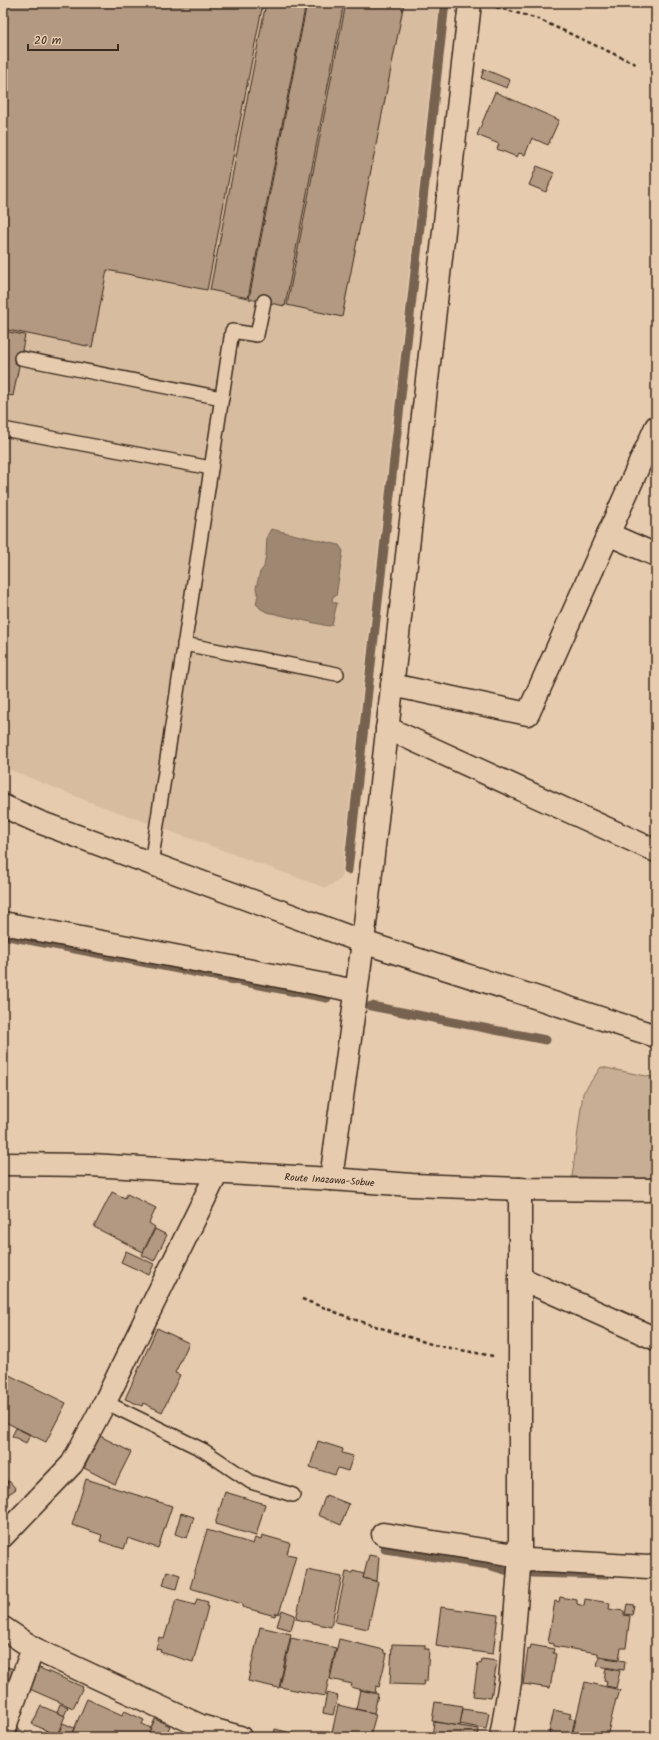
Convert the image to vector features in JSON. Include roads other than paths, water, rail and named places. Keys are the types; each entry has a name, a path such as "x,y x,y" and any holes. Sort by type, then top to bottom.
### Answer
{"street":[{"path":"331,1179 363,942 392,685 479,4"},
{"path":"392,685 528,714 656,427"},
{"path":"608,534 656,555"},
{"path":"387,728 656,851"},
{"path":"3,806 39,822 363,942 656,1036"},
{"path":"3,924 356,991"},
{"name":"Route Inazawa-Sobue","path":"3,1164 91,1166 331,1179 412,1185 520,1189 656,1190"},
{"path":"3,1536 72,1464 105,1402 217,1173"},
{"path":"501,1737 510,1682 520,1556 520,1189"},
{"path":"520,1278 656,1338"},
{"path":"383,1534 520,1556 529,1560 656,1566"},
{"path":"3,1628 33,1648 202,1726 240,1737"},
{"path":"3,1732 33,1648"}],"lane":[{"path":"151,864 232,331 258,335 264,301"},
{"path":"21,358 222,398"},
{"path":"3,429 211,468"},
{"path":"184,644 337,674"},
{"path":"105,1402 203,1450 250,1482 293,1495"}],"waterway":[{"path":"348,870 445,3"},
{"path":"3,935 327,998"},
{"path":"371,1006 546,1040"},
{"path":"385,1549 488,1565 508,1571"},
{"path":"533,1573 605,1575"}]}
